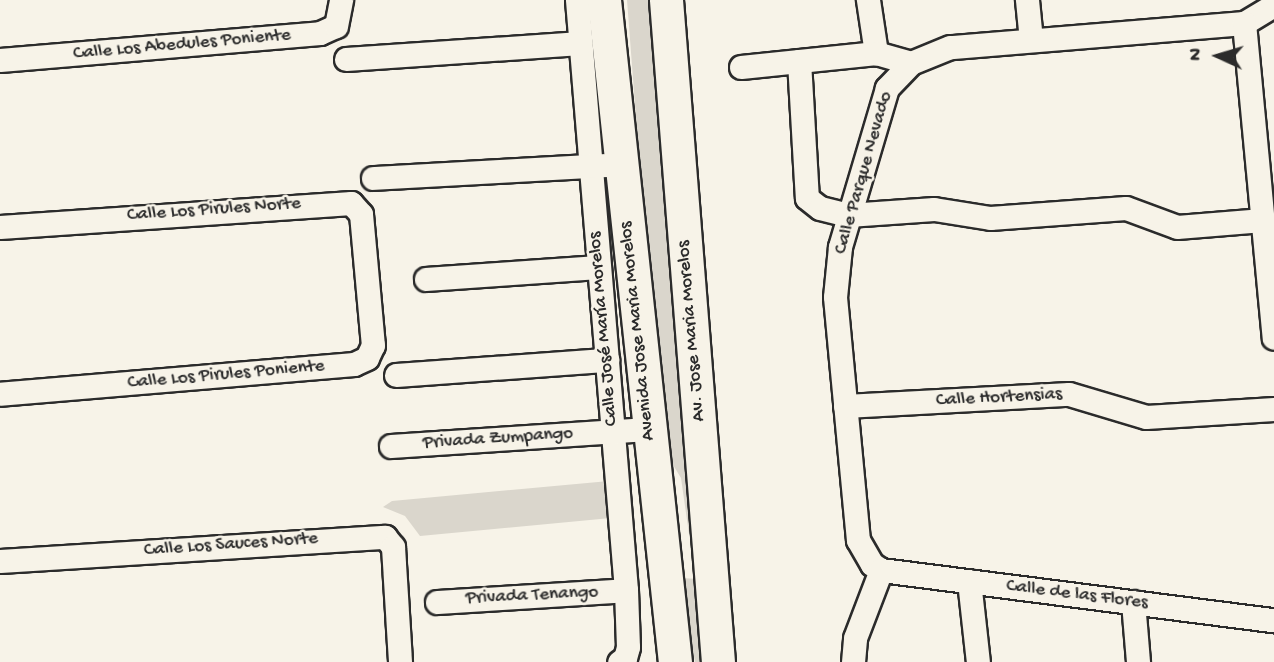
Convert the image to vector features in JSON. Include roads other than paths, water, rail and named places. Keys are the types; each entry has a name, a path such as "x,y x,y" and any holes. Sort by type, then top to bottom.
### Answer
{"main road":[{"name":"Avenida Jose Maria Morelos","path":"604,0 605,165 647,429 675,662"},
{"name":"Av. Jose Maria Morelos","path":"666,0 718,662"},
{"path":"653,489 667,511 676,556 685,564 710,561"}],"street":[{"name":"Calle Los Abedules Poniente","path":"0,60 320,33 336,26 341,0"},
{"name":"Calle José María Morelos","path":"577,0 580,43 605,165 598,267 626,590 622,660"},
{"path":"868,0 876,53"},
{"path":"1027,0 1031,40"},
{"name":"Calle Parque Nevado","path":"881,570 862,552 858,540 835,297 848,215 887,88 911,63 950,47 1244,23 1274,5"},
{"path":"1244,23 1264,126 1263,220 1273,325"},
{"path":"346,59 580,43"},
{"path":"741,67 876,53 911,63"},
{"path":"799,61 807,198 811,205 848,215 934,209 990,218 1116,208 1177,227 1263,220"},
{"path":"373,178 605,165"},
{"name":"Calle Los Pirules Norte","path":"0,227 339,201 351,203 361,214 370,276"},
{"path":"426,279 598,267"},
{"name":"Calle Los Pirules Poniente","path":"0,394 354,364 367,358 373,345 370,276"},
{"path":"396,375 607,359"},
{"name":"Calle Hortensias","path":"845,406 1069,394 1146,417 1274,409"},
{"name":"Privada Zumpango","path":"391,446 647,429"},
{"name":"Calle Los Sauces Norte","path":"0,561 385,537 393,547 399,611 400,662"},
{"path":"853,662 855,638 881,570"},
{"name":"Calle de las Flores","path":"881,570 1274,620"},
{"path":"969,581 978,662"},
{"name":"Privada Tenango","path":"438,602 626,590"},
{"path":"1133,602 1138,662"}]}
